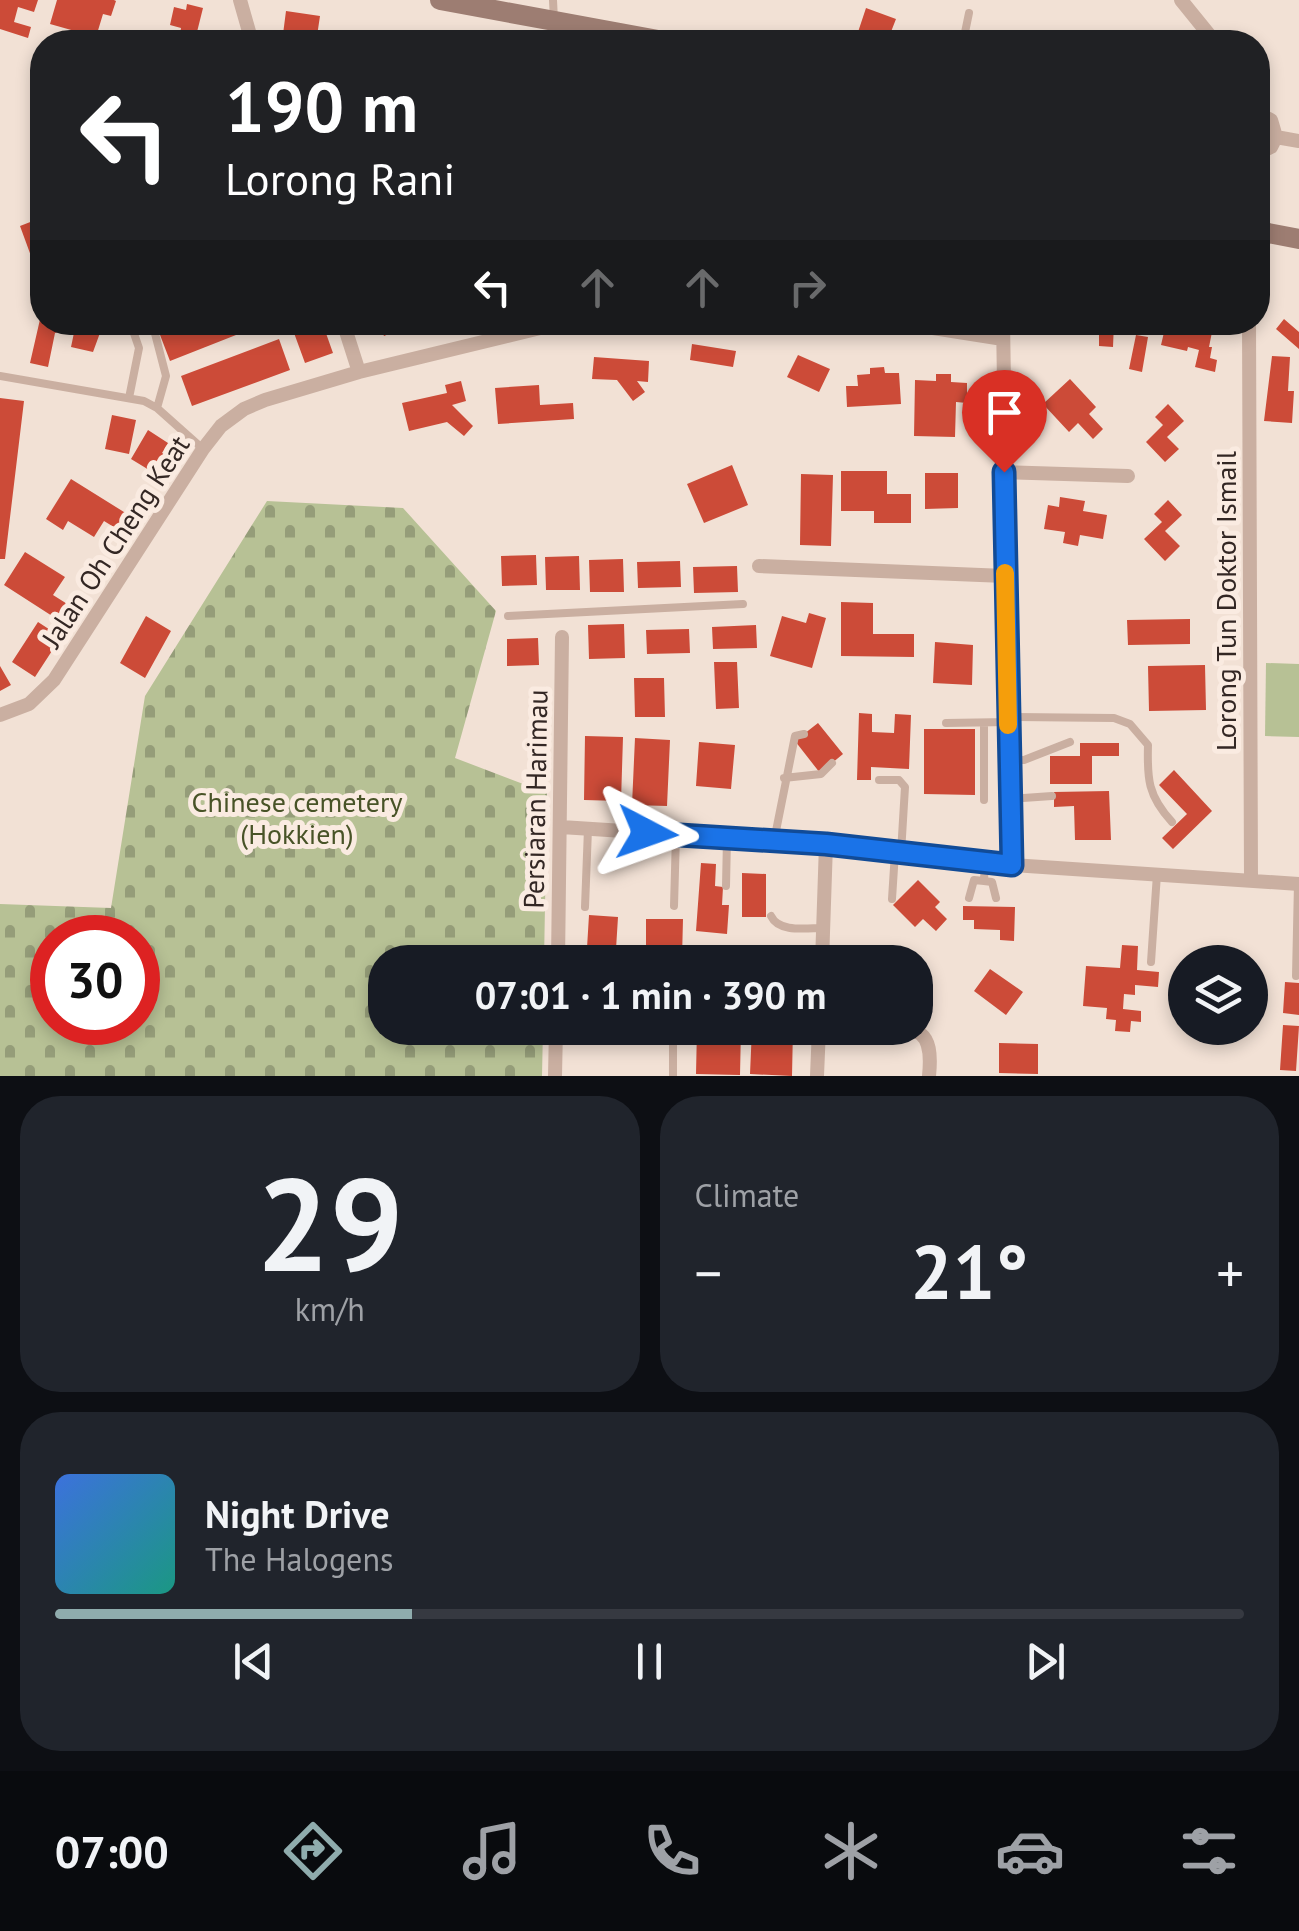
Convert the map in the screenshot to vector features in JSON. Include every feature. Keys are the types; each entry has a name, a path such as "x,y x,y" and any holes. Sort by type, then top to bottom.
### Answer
{"street":[{"path":"240,0 249,30"},
{"path":"440,0 554,10 626,30"},
{"path":"1181,0 1205,30"},
{"path":"1270,122 1276,136 1270,148"},
{"path":"1276,136 1299,142"},
{"path":"1270,233 1299,238"},
{"path":"347,335 359,372"},
{"name":"Jalan Oh Cheng Keat","path":"0,715 30,704 54,680 221,426 244,410 359,372 511,335"},
{"path":"978,335 1003,339"},
{"path":"1003,335 1012,865"},
{"name":"Lorong Tun Doktor Ismail","path":"1249,335 1251,880"},
{"path":"1004,472 1128,476"},
{"path":"758,566 1005,576"},
{"name":"Persiaran Harimau","path":"558,945 562,637"},
{"path":"561,827 826,844 1012,865 1298,883"},
{"path":"822,945 826,844"},
{"path":"555,1076 556,1045"},
{"path":"817,1076 818,1045"},
{"path":"929,1076 930,1045"}],"lane":[{"path":"966,30 969,14"},
{"path":"130,398 139,348 134,335"},
{"path":"155,335 166,376 158,408"},
{"path":"0,376 130,398 158,408 203,449"},
{"path":"508,616 743,604"},
{"path":"562,614 562,637"},
{"path":"946,723 1114,718 1130,724 1148,745 1148,776 1155,804 1172,822"},
{"path":"984,722 984,800"},
{"path":"774,841 795,736 804,734"},
{"path":"1009,760 1024,760 1070,742"},
{"path":"784,778 821,774 832,763"},
{"path":"879,780 899,780 904,787 892,898"},
{"path":"1010,799 1052,796"},
{"path":"585,907 588,829"},
{"path":"674,906 676,835"},
{"path":"726,886 728,838"},
{"path":"984,862 984,881"},
{"path":"1151,962 1157,874"},
{"path":"969,898 974,880 992,882 996,898"},
{"path":"1296,976 1298,883"},
{"path":"772,916 774,923 781,926 823,928"},
{"path":"673,1045 673,1076"}],"green space":[{"name":"Chinese cemetery (Hokkien)","path":"267,501 403,508 496,611 455,758 547,793 544,945 368,945 368,1045 543,1045 542,1076 0,1076 0,904 111,908 145,696"},
{"path":"1266,663 1299,664 1299,737 1265,736"}],"building":[{"path":"0,0 38,0 34,12 18,7 14,22 31,27 28,38 0,29"},
{"path":"57,0 116,1 111,16 103,14 98,30 71,30 50,24"},
{"path":"187,4 203,8 198,30 181,30 170,25 174,7 186,10"},
{"path":"866,8 896,19 892,30 859,30"},
{"path":"286,11 320,16 318,30 284,30"},
{"path":"30,222 30,253 20,226"},
{"path":"1284,319 1299,332 1299,349 1276,329"},
{"path":"36,335 55,335 48,367 30,363"},
{"path":"74,335 99,335 93,352 71,347"},
{"path":"160,335 236,335 170,361"},
{"path":"295,335 327,335 333,353 305,363"},
{"path":"1099,335 1113,335 1113,347 1099,346"},
{"path":"1136,335 1148,337 1142,372 1129,369"},
{"path":"1163,335 1211,335 1210,358 1217,360 1215,372 1195,367 1199,350 1161,345"},
{"path":"279,339 290,370 192,406 181,376"},
{"path":"692,344 736,351 733,367 690,360"},
{"path":"798,355 830,369 819,392 787,377"},
{"path":"1272,356 1290,357 1288,391 1294,391 1292,423 1264,421"},
{"path":"594,357 649,361 648,382 637,381 645,392 633,401 617,380 592,379"},
{"path":"884,367 885,373 899,373 901,404 847,407 846,386 858,386 857,375 870,374 870,368"},
{"path":"936,374 951,374 951,382 967,383 967,403 956,402 955,437 914,436 915,380 936,381"},
{"path":"1070,379 1096,407 1089,414 1103,429 1093,439 1078,423 1069,432 1043,404"},
{"path":"461,381 466,401 452,405 473,426 464,436 447,422 409,431 402,403 447,393 445,385"},
{"path":"539,385 540,405 573,403 574,419 498,424 495,388"},
{"path":"0,398 24,401 5,559 0,559"},
{"path":"1168,404 1184,421 1167,437 1179,449 1165,462 1146,442 1163,425 1155,417"},
{"path":"112,415 136,420 129,454 105,449"},
{"path":"148,430 168,443 162,453 171,458 159,476 131,459"},
{"path":"732,465 748,505 704,523 687,484"},
{"path":"841,471 887,471 887,494 911,494 911,523 874,523 874,511 841,511"},
{"path":"925,473 958,473 958,508 925,509"},
{"path":"801,474 833,475 831,546 800,545"},
{"path":"71,479 132,517 122,532 104,521 94,537 68,521 63,530 46,519"},
{"path":"1060,497 1085,501 1083,511 1107,515 1103,539 1080,535 1078,546 1063,543 1065,532 1044,529 1048,505 1059,507"},
{"path":"1168,500 1182,515 1165,531 1180,546 1165,561 1144,539 1162,522 1154,514"},
{"path":"25,552 65,577 53,595 72,607 63,623 4,585"},
{"path":"536,555 537,585 502,586 501,556"},
{"path":"579,556 580,590 546,590 545,557"},
{"path":"623,559 624,592 590,592 589,560"},
{"path":"680,561 681,587 638,588 637,562"},
{"path":"737,566 738,592 694,593 693,567"},
{"path":"841,602 873,603 873,634 914,634 914,657 841,656"},
{"path":"809,613 826,618 812,668 770,656 782,616 806,623"},
{"path":"146,616 171,631 145,678 120,663"},
{"path":"1190,619 1190,644 1128,645 1127,620"},
{"path":"38,622 61,637 35,677 12,662"},
{"path":"624,624 625,658 589,659 588,625"},
{"path":"756,625 757,648 713,649 712,627"},
{"path":"689,629 690,653 647,654 646,630"},
{"path":"538,638 539,665 507,666 507,639"},
{"path":"935,642 973,645 972,685 933,683"},
{"path":"714,662 737,662 739,708 716,709"},
{"path":"1205,665 1206,710 1149,711 1148,666"},
{"path":"0,666 11,685 0,691"},
{"path":"634,678 664,678 665,717 635,717"},
{"path":"859,713 872,714 872,732 894,733 895,714 911,715 909,769 871,767 871,780 857,780"},
{"path":"818,723 843,754 820,773 795,741"},
{"path":"924,729 975,729 975,795 924,794"},
{"path":"585,736 623,737 621,801 584,800"},
{"path":"635,738 670,740 667,806 632,805"},
{"path":"699,742 735,745 731,789 696,786"},
{"path":"1080,743 1119,743 1119,756 1092,756 1092,784 1050,784 1050,756 1080,756"},
{"path":"1174,770 1212,811 1173,849 1162,838 1187,814 1159,785"},
{"path":"1109,791 1111,840 1075,840 1074,806 1054,807 1054,792"},
{"path":"701,863 716,864 715,886 723,887 722,905 729,905 727,934 696,931"},
{"path":"742,873 766,874 766,917 742,917"},
{"path":"918,880 940,902 935,907 947,919 936,931 923,919 915,927 893,905"},
{"path":"963,906 1015,907 1014,941 1000,940 1000,930 974,929 974,920 963,920"},
{"path":"589,915 618,917 616,945 587,945"},
{"path":"646,919 683,919 682,945 646,945"},
{"path":"1122,945 1138,946 1137,970 1159,972 1158,987 1135,985 1135,995 1124,994 1123,1009 1141,1011 1141,1022 1131,1021 1130,1032 1115,1031 1116,1020 1106,1019 1107,1008 1083,1006 1086,966 1120,968"},
{"path":"990,969 1023,992 1006,1015 974,991"},
{"path":"1285,982 1299,983 1299,1015 1283,1013"},
{"path":"1283,1025 1299,1026 1296,1071 1280,1070"},
{"path":"999,1043 1038,1044 1038,1074 999,1073"},
{"path":"697,1045 741,1045 740,1075 696,1074"},
{"path":"751,1045 793,1045 792,1076 750,1074"}],"slow traffic":[{"path":"1005,573 1008,725"}],"route":[{"path":"647,833 826,844 1012,865 1004,472"}]}
